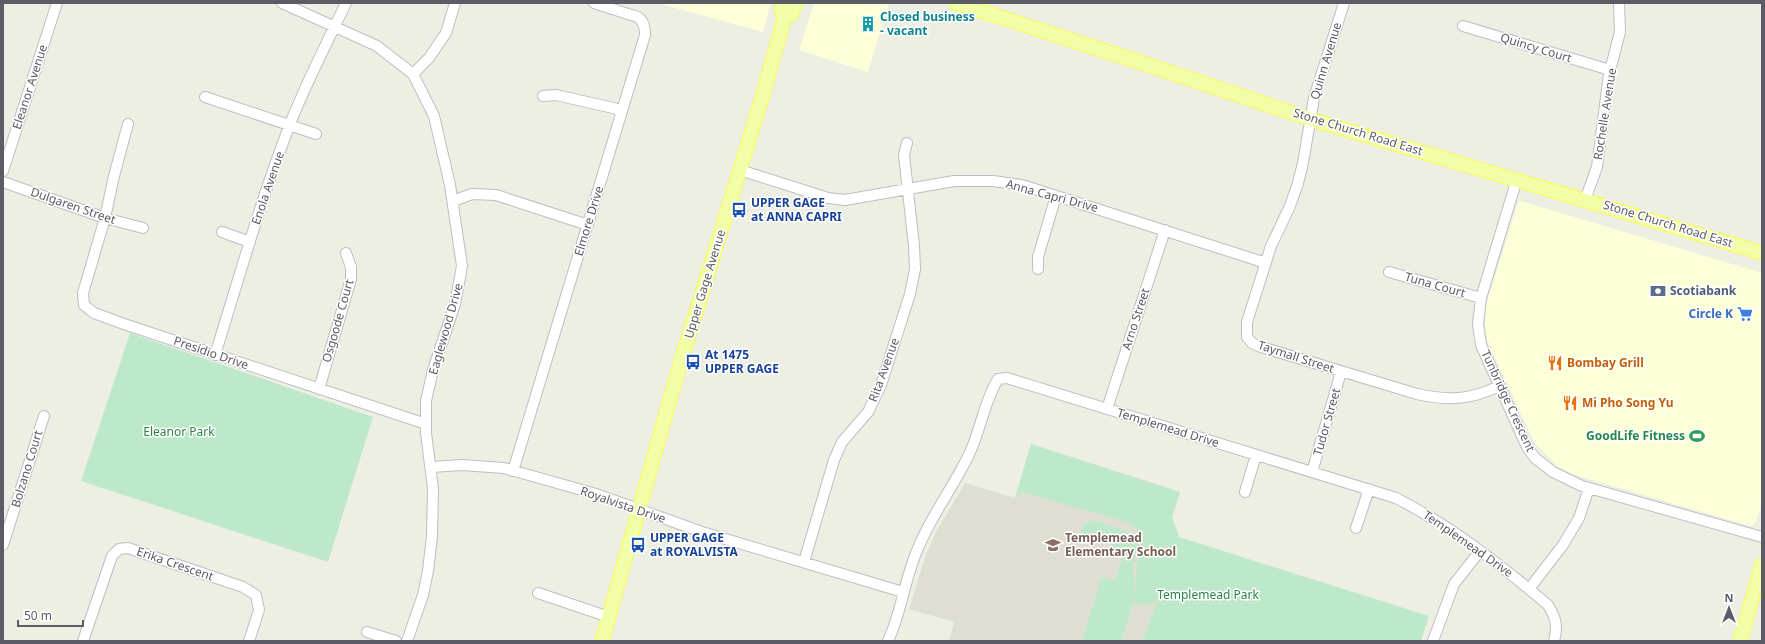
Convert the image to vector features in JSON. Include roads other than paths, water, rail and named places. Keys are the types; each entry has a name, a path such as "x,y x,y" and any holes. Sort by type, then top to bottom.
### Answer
{"main road":[{"name":"Upper Gage Avenue","path":"602,641 678,371 740,170 784,19 782,9 784,3"},
{"name":"Upper Gage Avenue","path":"784,19 792,14 796,3"},
{"name":"Stone Church Road East","path":"956,3 1310,119 1762,253"},
{"path":"1740,641 1762,566"}],"street":[{"name":"Eleanor Avenue","path":"3,172 57,3"},
{"name":"Eaglewood Drive","path":"282,3 377,46 413,74 434,116 453,201 462,266 461,280 455,304 433,370 426,401 426,424 433,490 432,536 428,571 420,605 407,641"},
{"name":"Enola Avenue","path":"215,355 250,242 290,126 302,96 346,3"},
{"path":"413,74 429,58 446,33 455,3"},
{"name":"Elmore Drive","path":"513,471 645,35 645,26 640,18 631,16 607,5 594,3"},
{"name":"Quinn Avenue","path":"1310,119 1314,98 1344,3"},
{"name":"Rochelle Avenue","path":"1586,200 1597,167 1610,70 1618,47 1620,32 1619,3"},
{"name":"Quincy Court","path":"1463,26 1610,70"},
{"path":"543,96 556,95 622,110"},
{"path":"205,97 316,134"},
{"name":"Taymall Street","path":"1310,119 1303,163 1298,183 1266,263 1246,322 1247,337 1252,343 1258,346 1341,372 1437,399 1467,397 1488,391 1498,386"},
{"name":"Presidio Drive","path":"128,124 114,176 105,218 83,293 84,305 94,313 215,355 426,424"},
{"name":"Rita Avenue","path":"804,562 834,460 842,442 868,412 881,385 914,280 915,260 904,155 907,143"},
{"name":"Anna Capri Drive","path":"740,170 836,199 862,198 954,182 993,181 1022,185 1266,263"},
{"name":"Tunbridge Crescent","path":"1517,180 1481,298 1478,334 1498,386 1527,447 1535,458 1553,472 1589,488 1762,537"},
{"name":"Dulgaren Street","path":"3,182 105,218 143,228"},
{"path":"453,201 472,194 496,195 588,225"},
{"path":"1038,269 1038,257 1056,196"},
{"name":"Arno Street","path":"1107,409 1165,230"},
{"path":"222,232 250,242"},
{"name":"Osgoode Court","path":"319,389 351,279 352,267 346,253"},
{"name":"Tuna Court","path":"1389,272 1481,298"},
{"name":"Tudor Street","path":"1312,472 1341,372"},
{"name":"Templemead Drive","path":"888,641 895,627 903,592 918,547 936,510 962,471 977,436 992,388 998,379 1007,378 1396,498 1424,512 1480,551 1548,605 1555,617 1557,631 1554,641"},
{"name":"Bolzano Court","path":"3,545 44,416"},
{"path":"1245,492 1256,455"},
{"name":"Royalvista Drive","path":"431,467 472,465 504,468 596,494 639,511 702,532 903,592"},
{"path":"1529,589 1562,545 1579,518 1589,488"},
{"path":"1356,528 1369,489"},
{"name":"Erika Crescent","path":"83,641 112,556 119,550 128,548 243,587 256,595 259,610 249,641"},
{"path":"1433,641 1454,584 1480,551"},
{"path":"538,594 609,617"},
{"path":"367,632 396,641"}],"place":[{"name":"Closed business - vacant","path":"868,24"},
{"name":"UPPER GAGE at ANNA CAPRI","path":"739,210"},
{"name":"Scotiabank","path":"1658,291"},
{"name":"Circle K","path":"1745,314"},
{"name":"At 1475 UPPER GAGE","path":"693,362"},
{"name":"Bombay Grill","path":"1555,363"},
{"name":"Mi Pho Song Yu","path":"1570,403"},
{"name":"GoodLife Fitness","path":"1697,436"},
{"name":"UPPER GAGE at ROYALVISTA","path":"638,545"},
{"name":"Templemead Elementary School","path":"1053,545"}],"park label":[{"name":"Eleanor Park","path":"179,432"},
{"name":"Templemead Park","path":"1208,595"}]}
